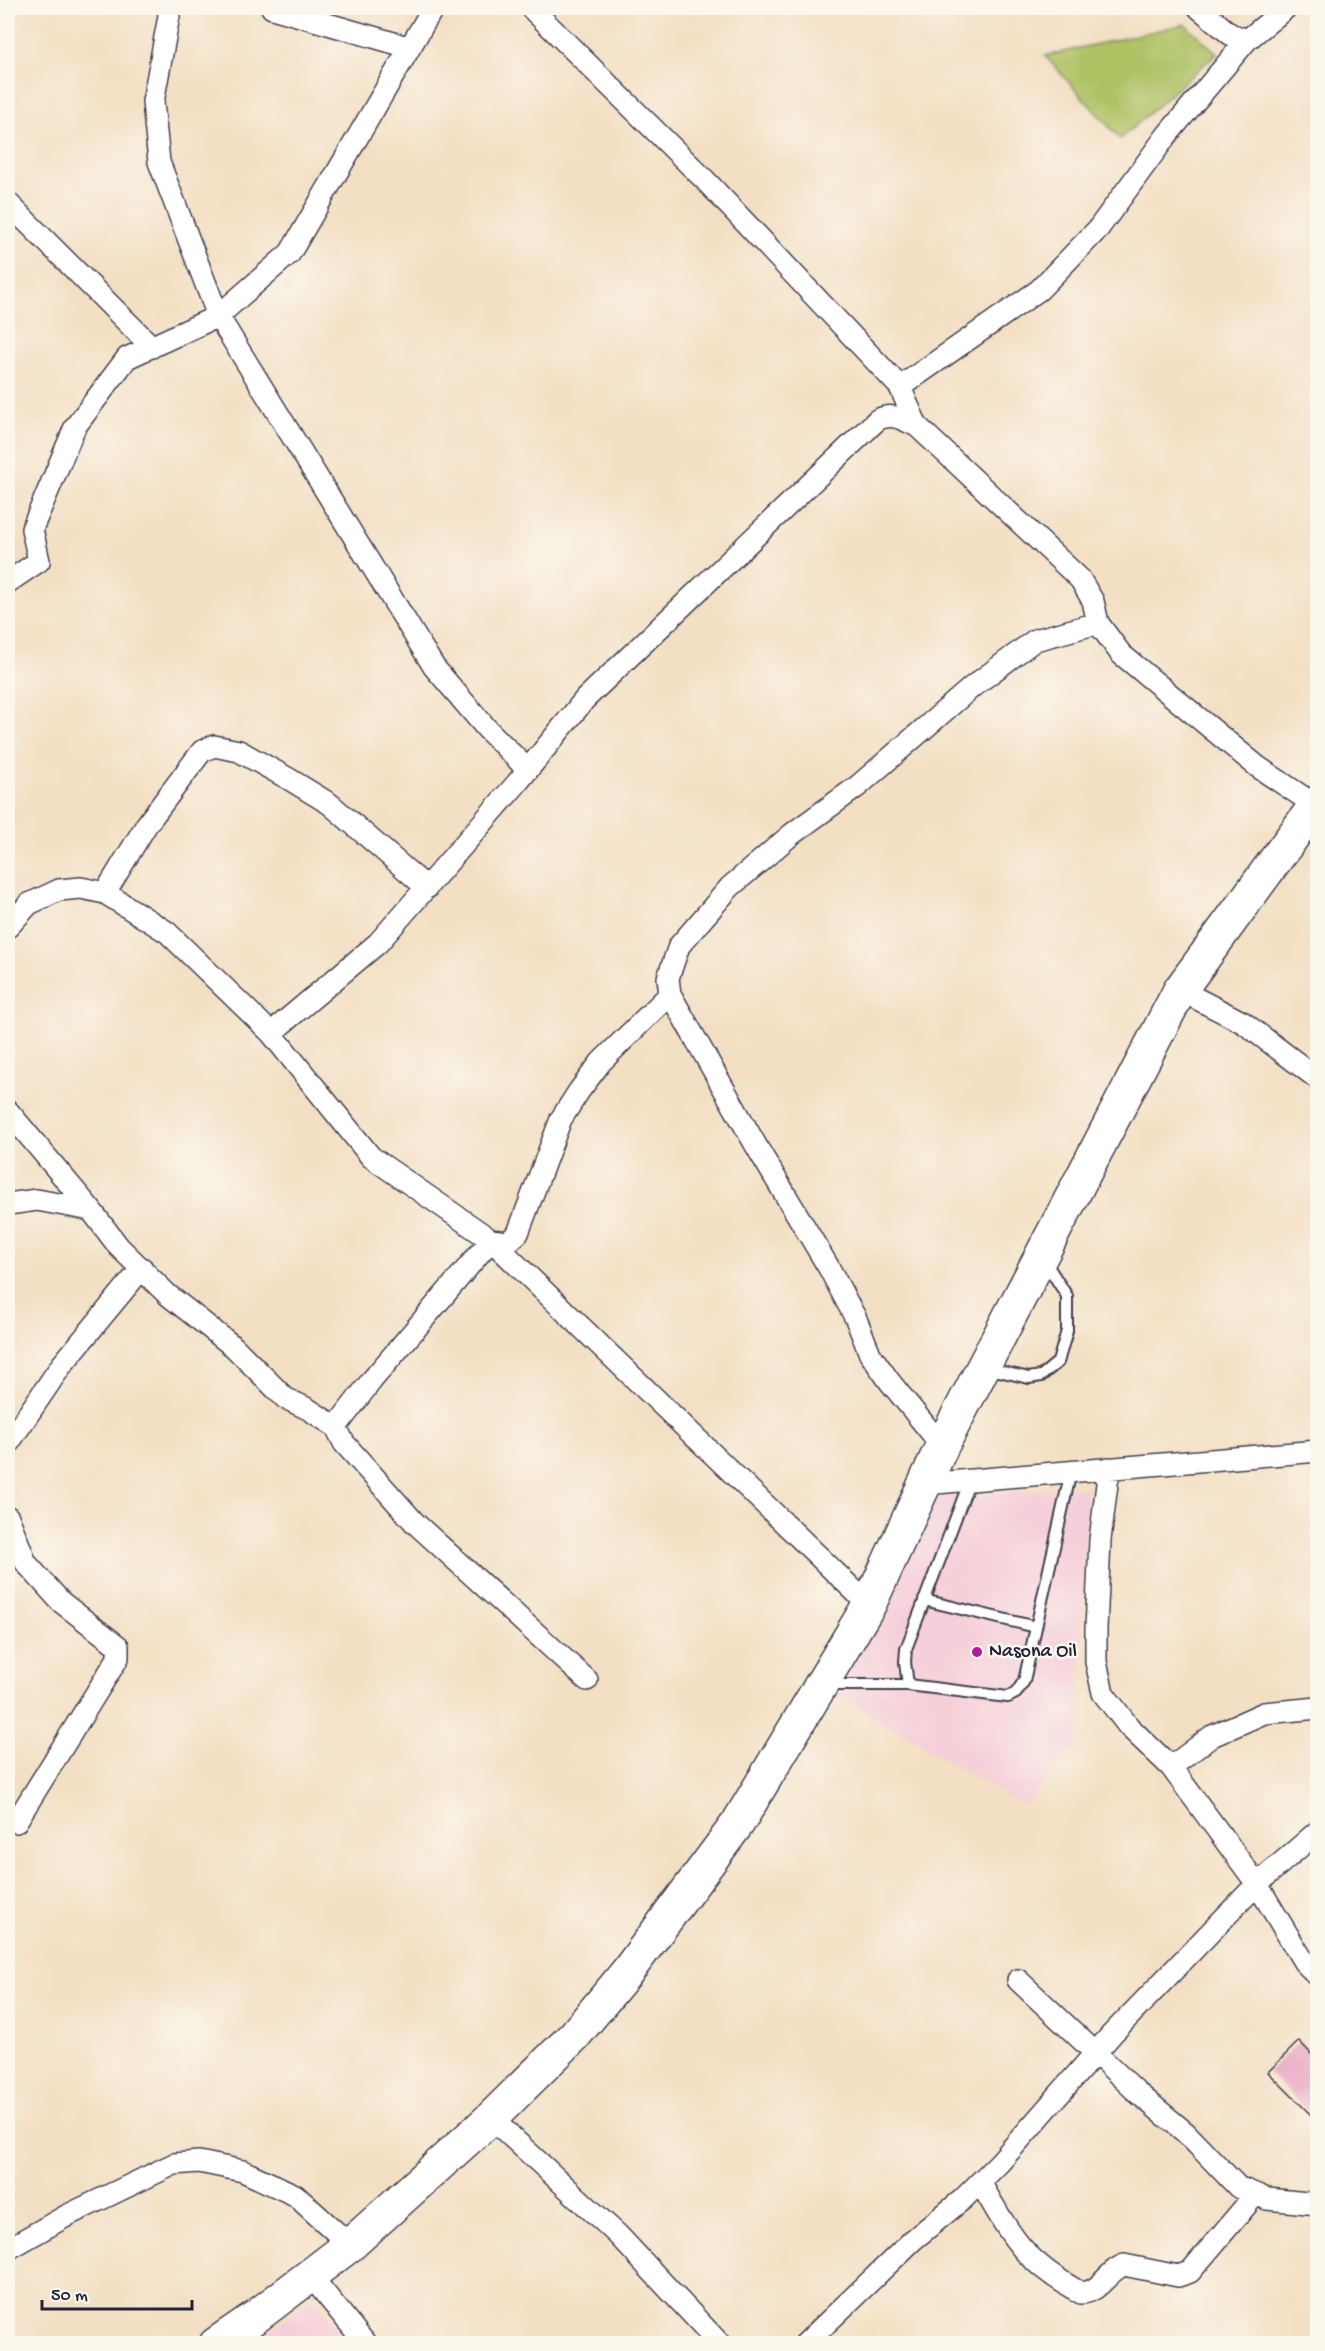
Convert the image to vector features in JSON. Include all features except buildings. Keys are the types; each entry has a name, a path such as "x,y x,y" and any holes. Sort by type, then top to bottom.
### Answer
{"main road":[{"path":"216,2343 258,2315 350,2245 416,2188 574,2036 627,1972 738,1823 869,1605 942,1446 1180,990 1316,803"}],"street":[{"path":"168,8 169,16 153,102 159,162 218,316 434,667 487,729 528,770"},
{"path":"272,8 408,47"},
{"path":"8,582 39,561 32,529 75,427 127,358 218,316 290,253 408,47 433,8"},
{"path":"531,8 705,180 900,387 917,426"},
{"path":"1199,8 1230,34 1247,40"},
{"path":"900,387 1039,290 1098,230 1167,135 1247,40 1286,8"},
{"path":"8,203 152,347"},
{"path":"271,1034 378,943 528,770 585,699 877,420 885,415 896,416 917,426 1080,579 1093,601 1098,622 1121,654 1258,767 1316,803"},
{"path":"942,1446 870,1354 856,1319 829,1268 780,1188 670,994 668,978 679,946 729,887 792,834 858,786 972,687 1035,640 1098,622"},
{"path":"105,893 147,824 202,751 214,746 239,751 330,804 427,888"},
{"path":"8,927 29,904 59,890 81,888 105,893 167,932 271,1034 371,1157 490,1240 869,1605"},
{"path":"1180,990 1244,1023 1317,1079"},
{"path":"490,1240 508,1242 518,1233 561,1119 601,1062 670,994"},
{"path":"8,1111 120,1246 168,1295 234,1347 285,1398 308,1409 336,1427 344,1443 415,1523 587,1680"},
{"path":"8,1204 37,1200 91,1210"},
{"path":"336,1427 372,1380 490,1240"},
{"path":"8,1444 61,1366 142,1268"},
{"path":"924,1484 1317,1451"},
{"path":"1109,1468 1100,1540 1096,1662 1103,1693 1129,1727 1171,1767 1257,1884 1304,1962 1317,1977"},
{"path":"8,1516 26,1563 61,1602 118,1646 118,1658 16,1822"},
{"path":"1171,1767 1212,1736 1264,1713 1317,1708"},
{"path":"805,2343 913,2240 1000,2162 1095,2053 1257,1884 1317,1831"},
{"path":"1018,1980 1139,2094 1186,2133 1238,2187 1267,2199 1317,2204"},
{"path":"491,2118 618,2235 720,2343"},
{"path":"8,2249 68,2215 174,2164 199,2162 243,2171 295,2195 350,2245"},
{"path":"980,2182 1010,2235 1026,2255 1046,2273 1082,2293 1092,2292 1116,2267 1124,2265 1178,2276 1190,2272 1254,2195"},
{"path":"310,2275 366,2343"}],"lane":[{"path":"982,1367 1029,1378 1041,1376 1058,1362 1067,1331 1067,1296 1041,1254"},
{"path":"821,1685 908,1685 1008,1697 1016,1693 1024,1681 1071,1471"},
{"path":"908,1685 906,1649 970,1480"},
{"path":"924,1600 1036,1627"}],"shaded area":[{"path":"1087,1488 1078,1743 1024,1806 838,1695 937,1497"},
{"path":"313,2297 350,2343 256,2343"}],"green space":[{"path":"1185,24 1217,53 1120,139 1045,56"}],"place":[{"name":"Nasona Oil","path":"977,1652"}]}
